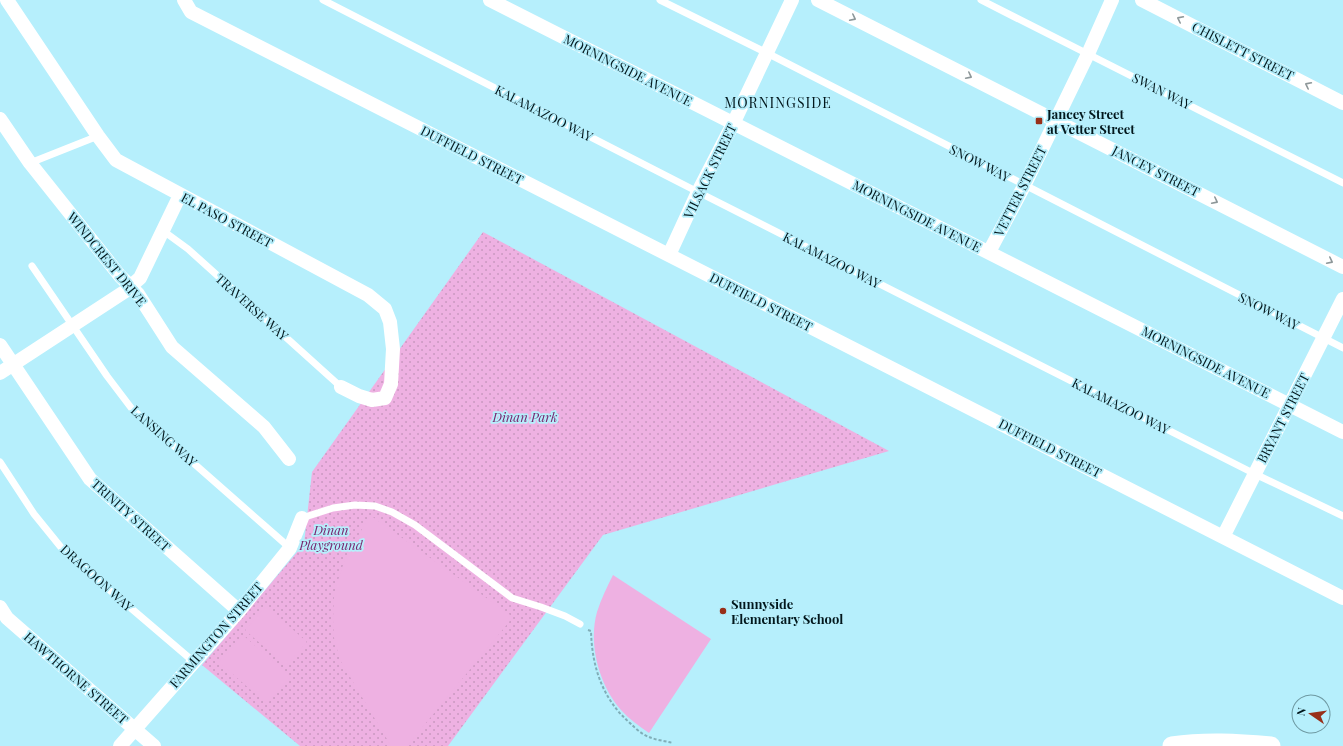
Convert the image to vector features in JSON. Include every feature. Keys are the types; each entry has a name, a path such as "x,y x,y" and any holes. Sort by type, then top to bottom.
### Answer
{"street":[{"name":"EL PASO STREET","path":"7,0 98,136 116,160 368,295 385,309 390,322 393,349 391,384 384,398 372,400 359,396 341,387"},
{"name":"DUFFIELD STREET","path":"184,0 192,12 1343,598"},
{"name":"MORNINGSIDE AVENUE","path":"490,0 1343,432"},
{"name":"VILSACK STREET","path":"669,255 698,192 734,124 792,0"},
{"name":"JANCEY STREET","path":"818,0 1343,267"},
{"name":"VETTER STREET","path":"989,252 1024,186 1088,54 1112,0"},
{"name":"CHISLETT STREET","path":"1142,0 1343,103"},
{"name":"WINDCREST DRIVE","path":"0,119 30,163 120,276 138,294 172,347 264,427 289,459"},
{"path":"0,373 124,292 140,278 180,195"},
{"name":"BRYANT STREET","path":"1223,537 1343,299"},
{"name":"TRINITY STREET","path":"0,345 90,479 239,611"},
{"name":"FARMINGTON STREET","path":"120,746 239,611 290,548 302,518"},
{"name":"HAWTHORNE STREET","path":"0,607 7,618 154,746"},
{"path":"1172,746 1190,743 1233,743 1271,746"}],"lane":[{"name":"KALAMAZOO WAY","path":"324,0 698,192 1255,474 1343,516"},
{"name":"SNOW WAY","path":"660,0 1343,348"},
{"name":"SWAN WAY","path":"981,0 1343,184"},
{"path":"30,163 98,136"},
{"name":"TRAVERSE WAY","path":"162,230 188,249 341,387"},
{"name":"LANSING WAY","path":"32,266 107,376 132,409 290,548"},
{"name":"DRAGOON WAY","path":"0,462 34,514 64,551 194,662"},
{"path":"302,518 334,508 355,505 375,506 392,512 415,525 512,598 566,616 580,624"}],"path":[{"path":"580,624 591,632 592,655 600,681 610,701 621,716 649,737 673,743"}],"green space":[{"name":"Dinan Park","path":"483,232 889,451 603,535 448,746 300,746 202,665 304,544 312,472"},
{"path":"370,515 513,617 407,746 391,746 340,660 334,638 334,597 339,577 345,559"},
{"path":"613,575 711,639 649,733 627,716 613,700 601,676 597,664 594,637 597,612 600,602"},
{"path":"266,606 307,642 286,666 245,630"},
{"path":"243,635 291,677 267,704 219,662"}],"place":[{"name":"Jancey Street at Vetter Street","path":"1039,121"},
{"name":"Sunnyside Elementary School","path":"723,611"}],"district":[{"name":"MORNINGSIDE","path":"778,103"}],"park label":[{"name":"Dinan Playground","path":"331,538"}]}
